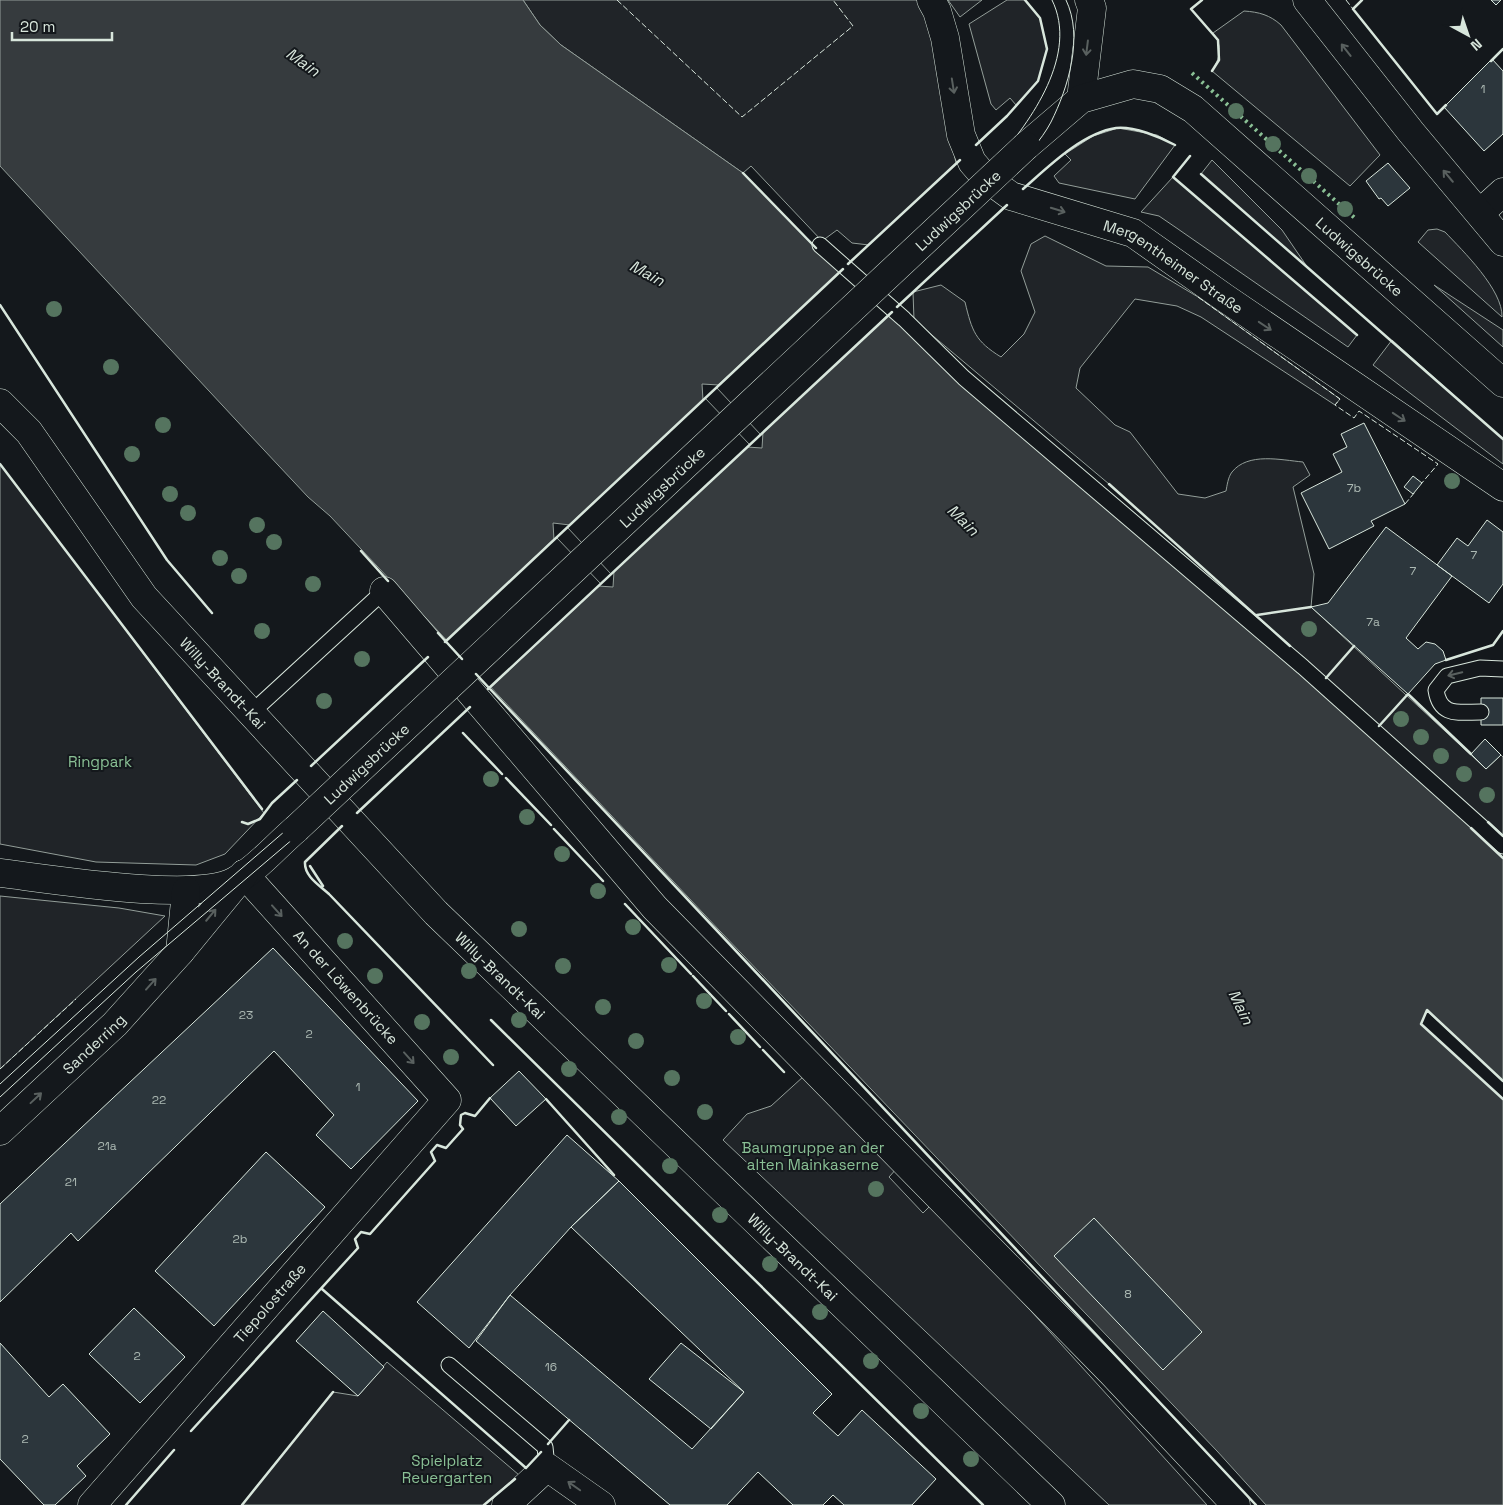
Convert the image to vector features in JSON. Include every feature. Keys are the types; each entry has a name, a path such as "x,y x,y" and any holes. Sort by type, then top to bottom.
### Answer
{"street":[{"name":"Mergentheimer Straße","path":"931,0 937,11 945,38 961,135 972,162 985,177 1011,196 1133,233 1248,314 1503,487"},
{"path":"1081,99 1092,8 1089,0"},
{"path":"1307,0 1411,132 1503,242"},
{"name":"Ludwigsbrücke","path":"244,874 296,829 1026,146 1081,99 1133,84 1160,89 1193,109 1503,383"},
{"path":"1480,213 1503,192"},
{"name":"Willy-Brandt-Kai","path":"0,403 29,432 144,597 436,914 1051,1505"},
{"path":"384,591 656,908 1112,1372 1236,1505"},
{"path":"0,873 85,883 186,891 218,888 244,874"},
{"name":"Sanderring","path":"0,1131 115,1024 180,952 244,874"},
{"name":"An der Löwenbrücke","path":"244,874 447,1100"},
{"path":"180,952 186,891"},
{"name":"Tiepolostraße","path":"92,1505 447,1100"},
{"path":"506,1505 547,1466 601,1505"}],"lane":[{"path":"820,244 904,319 964,378 1303,667 1503,846"},
{"path":"250,714 384,591"},
{"path":"1480,712 1454,713 1445,709 1438,702 1436,690 1447,676 1480,668 1503,670"},
{"path":"449,1365 545,1447 547,1466"}],"green space":[{"path":"523,0 922,0 933,25 937,73 956,163 869,245 852,243 837,230 822,241 751,166 743,173 561,45 540,25"},
{"path":"948,0 982,0 960,17"},
{"path":"1007,0 1025,0 1040,18 1047,49 1038,81 1016,105 1010,98 996,110 991,104 969,24"},
{"path":"1244,11 1264,15 1281,25 1380,155 1350,186 1212,71 1219,52 1218,43 1213,33"},
{"path":"1118,128 1157,135 1175,145 1135,199 1059,183 1054,176 1071,160 1065,154 1093,136"},
{"path":"1212,160 1282,230 1308,268 1201,174"},
{"path":"1173,177 1357,335 1348,347 1159,216 1141,212"},
{"path":"1437,229 1445,232 1481,272 1496,295 1501,306 1502,317 1418,242 1428,230"},
{"path":"1045,236 1106,266 1148,267 1198,297 1340,399 1335,405 1201,317 1177,306 1135,299 1080,368 1076,388 1115,425 1130,432 1178,494 1205,498 1226,491 1232,472 1247,462 1275,459 1303,462 1310,475 1293,487 1314,574 1311,607 1486,769 1501,755 1503,757 1503,836 1109,484 914,320 913,292 941,285 965,302 976,334 985,346 1001,357 1024,334 1035,312 1021,271 1031,244"},
{"path":"1434,285 1503,330 1503,347"},
{"path":"1392,340 1503,439 1503,464 1373,365"},
{"name":"Ringpark","path":"0,464 264,813 225,854 196,865 96,862 0,844"},
{"path":"0,896 119,908 165,916 0,1069"},
{"name":"Baumgruppe an der alten Mainkaserne","path":"804,1076 898,1167 889,1177 923,1213 933,1203 1207,1505 1109,1505 723,1140 747,1114 771,1106"},
{"name":"Spielplatz Reuergarten","path":"387,1362 519,1475 484,1505 242,1505 333,1392 358,1396"}],"water":[{"name":"Main","path":"0,0 523,0 540,25 561,45 743,173 815,247 1126,519 1439,797 1503,858 1503,1081 1427,1011 1421,1024 1503,1099 1503,1505 1266,1505 1217,1451 719,930 330,516 308,497 0,166","holes":["702,384 719,385 763,432 762,448 747,447 703,400","553,523 570,525 614,571 613,587 598,586 554,540"]}],"pier":[{"path":"843,269 891,312 761,435 716,387"},
{"path":"705,398 750,445 611,574 567,527"},
{"path":"556,537 601,584 489,689 445,642"}],"building":[{"path":"1491,0 1501,0 1496,5"},
{"path":"1492,59 1503,71 1503,134 1484,151 1444,107"},
{"path":"1388,163 1410,188 1388,206 1381,198 1379,199 1366,181"},
{"path":"1364,423 1405,504 1371,521 1374,526 1329,549 1301,493 1342,472 1333,454 1347,447 1341,434"},
{"path":"1413,476 1422,483 1413,494 1404,487"},
{"path":"1487,520 1503,532 1503,584 1489,603 1437,565 1457,538 1468,546"},
{"path":"1386,527 1452,576 1406,638 1418,649 1426,642 1435,644 1443,651 1446,660 1435,664 1408,694 1311,607 1328,603"},
{"path":"1481,698 1503,698 1503,725 1481,725"},
{"path":"1485,739 1501,755 1486,769 1471,754"},
{"path":"273,948 418,1101 351,1169 316,1135 334,1115 274,1051 78,1241 71,1233 0,1302 0,1204"},
{"path":"519,1071 546,1099 516,1126 490,1098"},
{"path":"567,1135 619,1181 571,1227 510,1295 469,1348 417,1302"},
{"path":"266,1152 325,1207 214,1326 155,1271"},
{"path":"619,1181 832,1394 813,1413 838,1436 862,1410 936,1479 912,1505 844,1505 833,1495 823,1505 793,1505 758,1472 727,1505 670,1505 476,1341 510,1295 692,1449 744,1392 571,1227"},
{"path":"1094,1218 1202,1332 1163,1370 1054,1256"},
{"path":"134,1308 185,1357 140,1403 89,1354"},
{"path":"323,1311 384,1367 358,1396 296,1341"},
{"path":"0,1343 49,1397 63,1384 110,1434 77,1466 86,1476 55,1505 44,1505 0,1459"},
{"path":"681,1343 744,1392 711,1429 649,1379"}],"tram line":[{"path":"0,1084 139,957 292,825 997,160 1024,126 1047,86 1055,64 1060,42 1059,21 1052,0"},
{"path":"0,1097 136,972 300,833 1011,173 1047,129 1063,94 1072,62 1074,46 1074,30 1066,0"}],"hedge":[{"path":"1192,73 1357,220"}],"fence":[{"path":"617,0 742,117 853,26 833,0"},
{"path":"1346,0 1353,9"},
{"path":"1198,297 1340,399 1335,405 1354,418 1359,411 1438,464 1421,484"},
{"path":"1405,504 1415,492"},
{"path":"0,1069 76,999"}],"wall":[{"path":"976,145 1007,116 1038,81 1047,49 1040,18 1025,0"},
{"path":"1202,0 1191,9 1218,40 1219,60 1212,71"},
{"path":"1362,0 1353,9 1437,114 1446,105"},
{"path":"1491,61 1503,49"},
{"path":"1023,189 1066,152 1103,131 1116,128 1139,130 1175,145"},
{"path":"1190,156 1173,177 1357,335"},
{"path":"848,264 960,160"},
{"path":"743,173 816,248"},
{"path":"1201,174 1503,439"},
{"path":"897,307 1007,205"},
{"path":"445,642 843,269"},
{"path":"0,305 167,560 212,613"},
{"path":"488,689 892,312"},
{"path":"0,464 262,809"},
{"path":"1109,484 1290,646"},
{"path":"361,551 388,581"},
{"path":"1257,615 1311,607"},
{"path":"1446,660 1493,645 1503,631"},
{"path":"438,633 462,659"},
{"path":"1326,678 1354,646"},
{"path":"311,766 428,657"},
{"path":"476,674 1256,1505"},
{"path":"1379,726 1408,694 1471,754"},
{"path":"357,813 470,707"},
{"path":"463,733 502,774"},
{"path":"506,778 551,825"},
{"path":"242,822 248,824 260,819 272,803 297,780"},
{"path":"1488,822 1503,836"},
{"path":"329,894 310,876 305,867 305,862 342,826"},
{"path":"1471,828 1503,858"},
{"path":"554,829 603,881"},
{"path":"310,866 323,886"},
{"path":"329,894 493,1065"},
{"path":"625,904 691,974"},
{"path":"693,976 726,1011"},
{"path":"1503,1081 1427,1010 1421,1024 1503,1099"},
{"path":"729,1014 760,1047"},
{"path":"491,1020 983,1505"},
{"path":"763,1050 784,1072"},
{"path":"191,1431 358,1248 355,1239 361,1232 370,1234 435,1161 431,1152 437,1145 446,1148 463,1129 460,1125 461,1115 465,1113 475,1116 490,1098"},
{"path":"546,1099 614,1175"},
{"path":"322,1289 526,1468"},
{"path":"242,1505 333,1392"},
{"path":"548,1444 569,1420"},
{"path":"126,1505 174,1450"},
{"path":"526,1468 541,1452"},
{"path":"484,1505 515,1479"}]}
